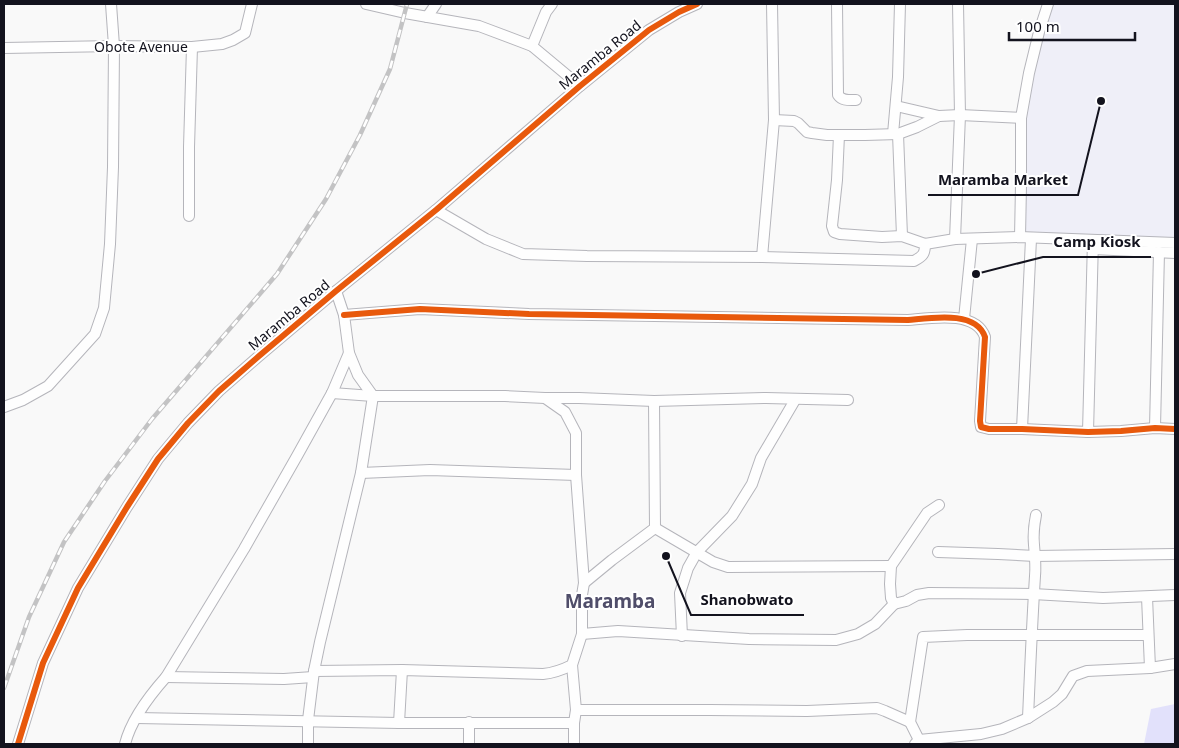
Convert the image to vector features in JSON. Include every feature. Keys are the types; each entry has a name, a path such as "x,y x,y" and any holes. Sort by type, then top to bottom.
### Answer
{"street":[{"path":"4,406 23,400 48,386 95,334 104,308 110,244 113,167 114,46 111,4"},
{"name":"Obote Avenue","path":"4,48 192,47 222,44 245,33 252,4"},
{"path":"366,4 480,26 532,46 580,86"},
{"path":"427,17 436,4"},
{"path":"532,46 546,12 552,4"},
{"name":"Maramba Road","path":"18,744 43,663 78,588 158,459 188,423 219,391 336,291 436,210 580,86 649,30 679,12 697,4"},
{"path":"762,257 774,120 772,4"},
{"path":"837,4 838,95 843,100 856,100"},
{"path":"900,4 895,134 902,236"},
{"path":"955,239 960,115 958,4"},
{"path":"1020,238 1021,118 1029,73 1048,4"},
{"path":"189,216 192,47"},
{"path":"896,106 939,116 960,115 1021,118"},
{"path":"774,120 794,121 807,132 812,133 839,135 895,134 939,116"},
{"path":"839,135 832,226 834,232 840,234 902,236 925,244 955,239 1020,238 1175,253"},
{"path":"436,210 486,240 523,254 914,261 922,257 925,252 925,244"},
{"path":"964,319 972,238"},
{"path":"1022,429 1031,239"},
{"path":"1093,244 1175,244"},
{"path":"1088,432 1093,244"},
{"path":"1155,428 1159,252"},
{"path":"308,744 308,720 314,674 361,472 373,396 358,375 349,353 344,315 336,291"},
{"path":"344,315 420,309 626,316 908,320 939,317 964,319 977,324 983,330 985,337 981,427 1088,432 1121,432 1155,428 1175,429"},
{"path":"126,744 128,735 152,692 166,677 244,549 332,393 349,353"},
{"path":"332,393 373,396 505,396 654,401 766,398 848,400"},
{"path":"545,398 565,412 576,433 576,475 584,583 582,595 582,634 572,665 576,710 574,744"},
{"path":"682,636 680,593 688,568 697,552 732,516 752,484 762,458 795,400"},
{"path":"654,401 655,528"},
{"path":"361,472 430,470 576,475"},
{"path":"894,604 891,598 890,584 892,566 927,513 939,505"},
{"path":"1028,718 1036,575 1034,544 1036,515"},
{"path":"655,528 713,562 728,567 892,566"},
{"path":"584,583 655,528"},
{"path":"938,552 1035,556 1175,554"},
{"path":"582,634 618,631 749,639 836,640 858,634 875,624 894,604 906,601 917,595 929,593 1034,594 1103,598 1175,595"},
{"path":"1147,597 1150,668"},
{"path":"1148,635 1033,634 923,637 910,722 917,742 981,734 1002,729 1028,718 1053,702 1062,694 1073,676 1087,671 1150,668 1175,664"},
{"path":"166,677 284,679 314,674 402,670 543,674 560,671 572,665"},
{"path":"399,723 402,670"},
{"path":"576,710 807,711 877,708 910,722"},
{"path":"137,718 399,723 574,722"},
{"path":"469,722 469,744"}],"shaded area":[{"path":"1052,4 1175,4 1175,240 1015,235 1024,128 1031,73"},
{"path":"1175,704 1175,744 1144,744 1151,709"}],"railway":[{"path":"4,688 29,617 64,542 105,481 152,419 277,274 326,199 360,135 390,69 407,4"}],"cycle path":[{"path":"18,744 43,663 78,588 158,459 188,423 219,391 259,356 436,210 580,86 649,30 679,12 697,4"},
{"path":"344,315 420,309 529,314 908,320 940,317 963,319 980,328 985,337 981,427 989,429 1088,432 1155,428 1175,429"}],"place":[{"name":"Maramba Market","path":"1101,101"},
{"name":"Camp Kiosk","path":"976,274"},
{"name":"Shanobwato","path":"666,556"}],"district":[{"name":"Maramba","path":"610,601"}]}
